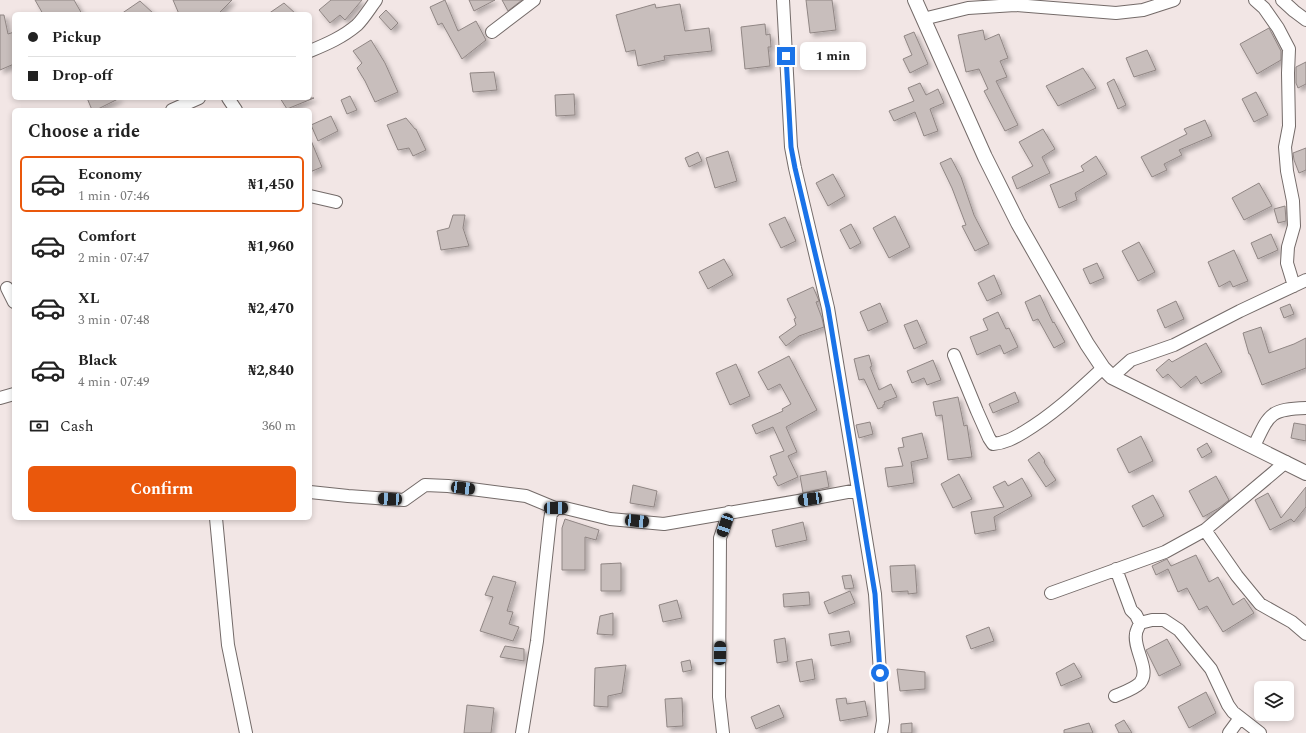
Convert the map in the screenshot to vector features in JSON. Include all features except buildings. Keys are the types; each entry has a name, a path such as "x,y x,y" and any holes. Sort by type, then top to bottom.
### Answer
{"street":[{"path":"312,50 346,34 358,24 376,0"},
{"path":"492,32 534,0"},
{"path":"783,0 791,147 828,308 875,594 883,721 881,733"},
{"path":"915,0 986,157 1018,223 1083,338 1107,372 1306,473"},
{"path":"924,19 968,8 1015,5 1116,13 1143,10 1174,0"},
{"path":"1255,0 1264,8 1278,28 1289,49 1289,126 1285,147 1287,171 1294,201 1294,226 1288,247 1287,263 1294,286"},
{"path":"1282,0 1294,12 1306,20"},
{"path":"176,108 194,100"},
{"path":"312,196 336,202"},
{"path":"954,354 988,438 993,444 1001,444 1040,423 1107,372 1131,360 1174,345 1240,311 1306,280"},
{"path":"7,288 12,298"},
{"path":"0,398 12,395"},
{"path":"1254,446 1267,420 1274,413 1286,409 1306,408"},
{"path":"1051,593 1165,552 1205,530 1286,462"},
{"path":"312,492 404,500 425,485 448,486 526,496 555,508 565,508 610,518 664,524 858,490"},
{"path":"522,733 537,641 550,520 551,514 555,508"},
{"path":"723,733 719,697 720,538 730,512"},
{"path":"216,520 228,645 246,733"},
{"path":"1205,530 1236,576 1260,604 1292,622 1306,634"},
{"path":"1115,696 1140,683 1143,677 1142,660 1136,646 1136,635 1140,623 1136,615 1131,610 1116,569"},
{"path":"1140,623 1152,620 1164,620 1180,630 1211,669 1228,705 1233,712 1260,733"},
{"path":"1229,733 1240,718"}],"route":[{"path":"786,56 791,147 828,308 875,594 880,673"}]}
